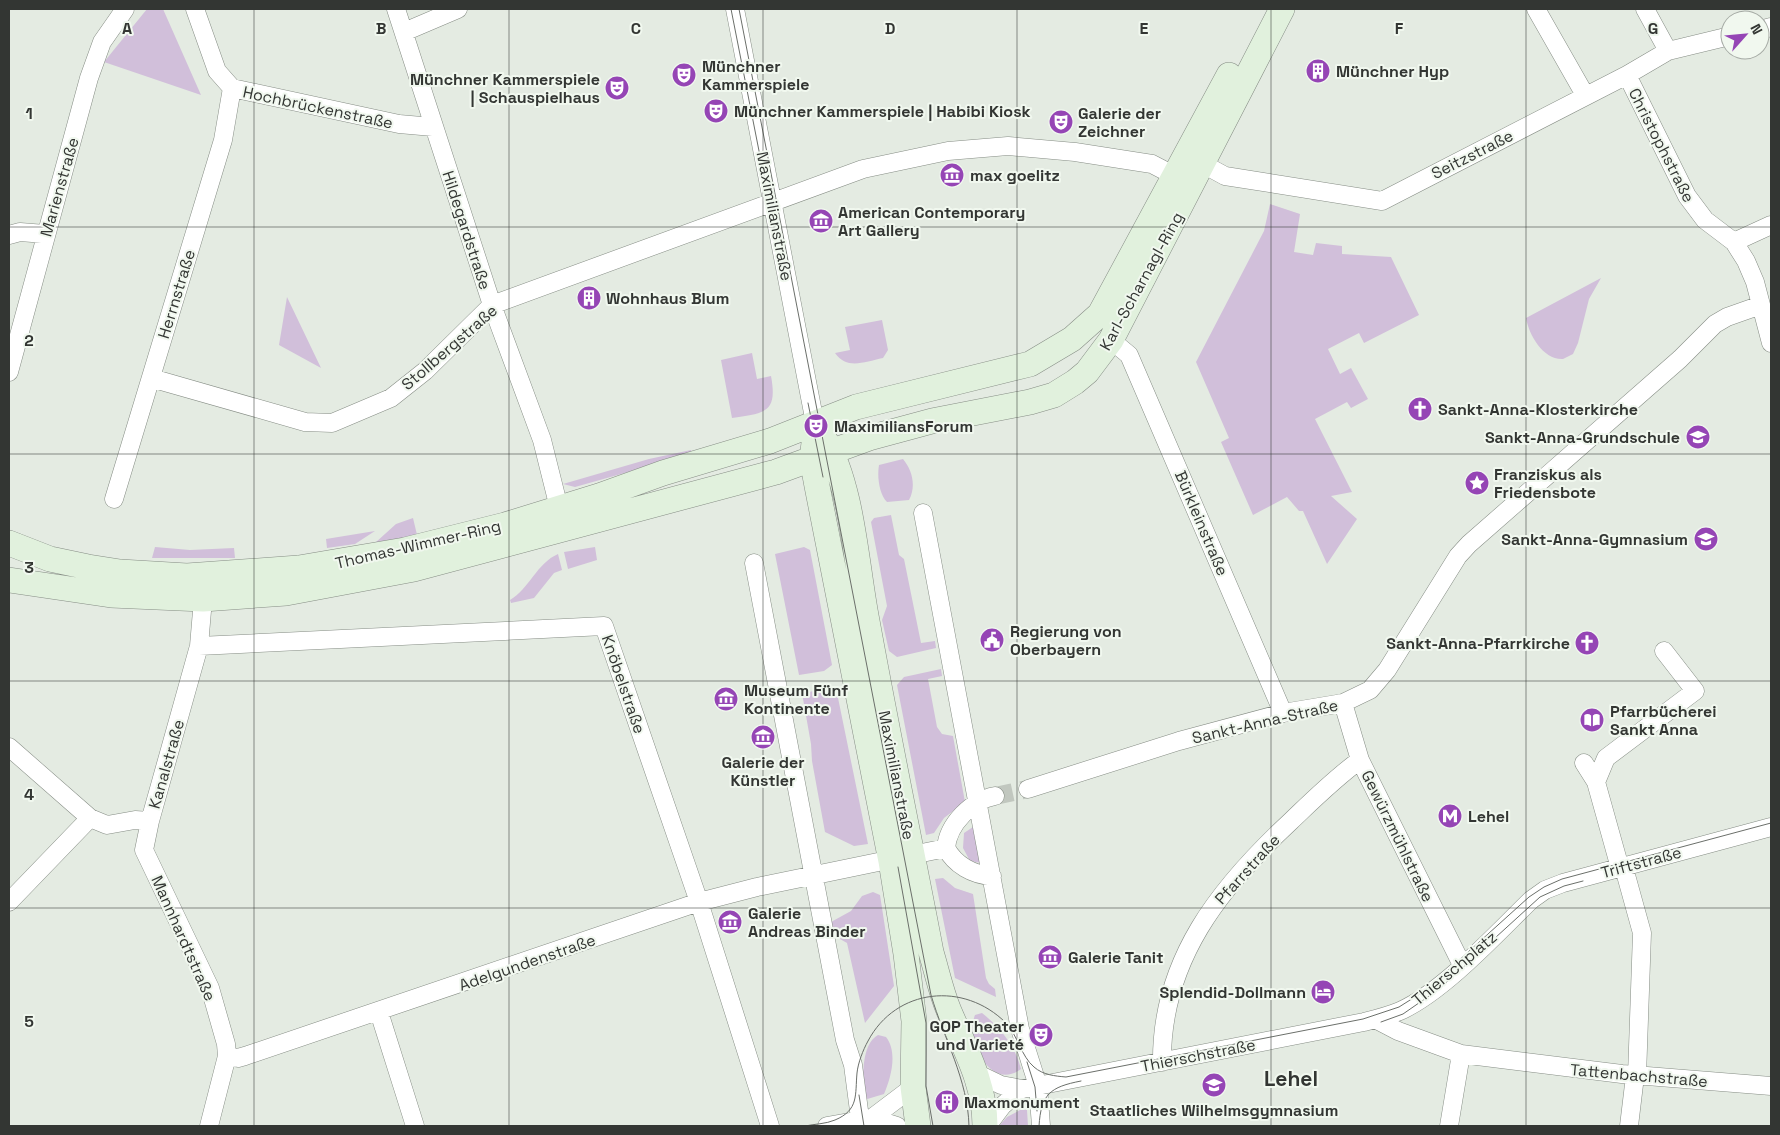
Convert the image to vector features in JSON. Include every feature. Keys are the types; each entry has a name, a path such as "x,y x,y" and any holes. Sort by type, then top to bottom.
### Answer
{"main road":[{"name":"Karl-Scharnagl-Ring","path":"816,423 856,407 1030,364 1052,353 1072,339 1100,314 1264,9"},
{"name":"Karl-Scharnagl-Ring","path":"822,455 932,421 1030,402 1054,395 1076,382 1087,372 1112,340 1282,9"},
{"path":"1052,353 1071,365 1076,382"},
{"name":"Maximilianstraße","path":"816,423 901,858 914,1021 913,1087 918,1126"},
{"name":"Thomas-Wimmer-Ring","path":"15,545 50,559 120,572 187,576 244,573 348,562 505,525 663,473 770,441 816,423"},
{"name":"Thomas-Wimmer-Ring","path":"11,580 111,595 203,599 286,592 373,577 463,557 776,472 822,455"},
{"path":"662,502 654,492 663,473"},
{"path":"11,580 24,573 26,568 25,555 15,545"},
{"name":"Maximilianstraße","path":"901,858 942,993 984,1096 986,1126"}],"street":[{"name":"Marienstraße","path":"9,372 45,234 93,67 102,42 124,9"},
{"name":"Hochbrückenstraße","path":"195,9 216,71 232,88 399,124 433,126"},
{"name":"Hildegardstraße","path":"396,9 492,305 542,440 559,508"},
{"path":"404,32 458,9"},
{"name":"Maximilianstraße","path":"735,9 816,423"},
{"path":"1536,9 1585,95"},
{"path":"1645,9 1668,50"},
{"name":"Seitzstraße","path":"1203,164 1225,176 1382,201 1626,75 1668,50 1720,38"},
{"name":"Christophstraße","path":"1626,75 1687,196 1705,220 1734,242 1746,261 1755,282 1771,342"},
{"name":"Herrnstraße","path":"114,499 223,140 232,88"},
{"name":"Stollbergstraße","path":"151,378 305,422 332,423 391,398 424,372 492,305 863,169 897,160 976,147 1031,147 1152,164 1175,176"},
{"path":"1734,242 1771,225"},
{"path":"9,235 20,232 45,234"},
{"name":"Sankt-Anna-Straße","path":"1028,789 1152,749 1283,713 1343,703 1370,690 1387,670 1458,556 1470,544 1680,360 1715,324 1734,314 1761,305"},
{"name":"Bürkleinstraße","path":"1112,340 1129,355 1283,713"},
{"path":"923,513 1030,1087 1041,1126"},
{"path":"754,563 845,1040 853,1065 864,1121"},
{"name":"Kanalstraße","path":"9,747 90,818 106,825 135,820 150,822 200,646 203,599"},
{"name":"Knöbelstraße","path":"200,646 604,626 699,902 770,1126"},
{"path":"1596,782 1599,770 1606,758 1695,691 1664,651"},
{"name":"Gewürzmühlstraße","path":"1343,703 1360,760 1462,965"},
{"name":"Pfarrstraße","path":"1162,1062 1163,1023 1180,965 1199,928 1223,891 1253,858 1341,774 1360,760"},
{"path":"1584,763 1596,782 1642,933 1636,1076 1629,1126"},
{"path":"992,876 978,874 964,868 953,859 946,848 954,825 978,802 995,796"},
{"path":"9,902 90,818"},
{"name":"Mannhardtstraße","path":"150,822 144,850 210,988 226,1044 227,1056"},
{"name":"Triftstraße","path":"1518,912 1545,890 1563,883 1771,827"},
{"path":"901,858 946,848"},
{"name":"Adelgundenstraße","path":"227,1056 238,1058 379,1012 699,902 758,887 901,858"},
{"name":"Thierschplatz","path":"1375,1020 1413,1004 1462,965 1518,912"},
{"path":"912,996 942,993"},
{"path":"379,1012 414,1126"},
{"path":"1375,1020 1398,1031 1461,1054 1449,1126"},
{"name":"Thierschstraße","path":"976,1073 1001,1085 1030,1087 1375,1020"},
{"name":"Tattenbachstraße","path":"1461,1054 1636,1076 1771,1086"},
{"path":"209,1126 227,1056"},
{"path":"864,1121 913,1087"},
{"name":"Thierschstraße","path":"986,1126 1002,1106 1030,1087"},
{"path":"827,1126 864,1121 897,1126"}],"shaded area":[{"path":"147,9 163,9 201,95 104,62"},
{"path":"1270,204 1300,214 1294,252 1313,255 1316,243 1342,246 1342,254 1391,257 1419,315 1364,343 1359,333 1328,349 1340,374 1351,368 1368,399 1351,408 1347,402 1315,419 1352,492 1331,496 1357,519 1327,564 1303,511 1299,511 1287,497 1253,515 1221,442 1229,438 1196,362 1264,231"},
{"path":"1601,278 1589,299 1578,343 1573,354 1563,359 1556,358 1543,351 1530,332 1526,318"},
{"path":"287,297 321,368 279,345"},
{"path":"882,320 888,350 883,358 863,363 850,363 845,362 835,353 850,350 845,327"},
{"path":"752,353 757,379 771,376 773,389 770,405 760,413 732,418 721,360"},
{"path":"691,450 692,454 575,487 563,484 649,459"},
{"path":"903,459 911,474 913,484 911,495 909,500 887,502 879,485 879,465"},
{"path":"891,515 899,555 904,559 921,643 935,641 936,648 897,657 889,651 882,620 887,606 871,522 874,518"},
{"path":"413,518 418,539 375,543 396,524"},
{"path":"375,531 355,544 327,548 326,539"},
{"path":"155,547 190,550 234,548 235,558 152,558"},
{"path":"595,547 597,560 568,569 564,552"},
{"path":"804,547 810,550 832,665 824,671 799,675 775,554"},
{"path":"558,554 562,570 554,573 534,598 511,603 510,600 523,589 544,563"},
{"path":"941,669 942,676 928,679 937,727 942,734 953,736 965,802 944,818 934,833 926,835 897,685 904,677"},
{"path":"827,689 837,693 868,844 854,846 825,832 802,693"},
{"path":"973,827 981,863 970,861 963,848 964,833"},
{"path":"943,878 955,888 973,894 986,978 995,989 996,997 955,978 935,879"},
{"path":"873,892 880,895 894,986 865,1023 847,943 833,935 831,922 851,911 862,896"},
{"path":"982,1013 995,1025 1011,1045 1021,1069 1010,1074 999,1074 983,1060 977,1049 973,1025 975,1015"},
{"path":"878,1035 886,1037 890,1043 892,1050 891,1073 884,1094 864,1100 863,1074 865,1055 872,1040"},
{"path":"1022,1109 1027,1110 1028,1126 999,1126 1007,1117"}],"tunnel":[{"path":"995,796 1028,789"}],"tram line":[{"path":"731,9 775,232"},
{"path":"739,9 931,995 960,1076 968,1109 969,1126"},
{"path":"808,403 823,477"},
{"path":"805,1126 831,1121 848,1112 854,1101 858,1065 868,1041 880,1023 895,1010 913,1001 932,996 951,996 971,1001 989,1010 1006,1023 1034,1067 1053,1076 1066,1077 1363,1019 1399,1007 1426,990 1529,897 1544,887 1562,879 1771,823"},
{"path":"898,867 926,1023 926,1086 933,1126"},
{"path":"1381,1022 1403,1014 1439,989 1540,897 1564,886 1583,881"},
{"path":"1027,1062 1035,1087 1037,1111"},
{"path":"1039,1126 1042,1106 1049,1094 1062,1086 1081,1081"},
{"path":"859,1095 864,1126"}],"place":[{"name":"Münchner Hyp","path":"1318,71"},
{"name":"Münchner Kammerspiele","path":"684,75"},
{"name":"Münchner Kammerspiele | Schauspielhaus","path":"617,88"},
{"name":"Münchner Kammerspiele | Habibi Kiosk","path":"716,111"},
{"name":"Galerie der Zeichner","path":"1061,122"},
{"name":"max goelitz","path":"952,175"},
{"name":"American Contemporary Art Gallery","path":"821,221"},
{"name":"Wohnhaus Blum","path":"589,298"},
{"name":"Sankt-Anna-Klosterkirche","path":"1420,409"},
{"name":"MaximiliansForum","path":"816,426"},
{"name":"Sankt-Anna-Grundschule","path":"1698,437"},
{"name":"Franziskus als Friedensbote","path":"1477,483"},
{"name":"Sankt-Anna-Gymnasium","path":"1706,539"},
{"name":"Regierung von Oberbayern","path":"992,640"},
{"name":"Sankt-Anna-Pfarrkirche","path":"1587,643"},
{"name":"Museum Fünf Kontinente","path":"726,699"},
{"name":"Pfarrbücherei Sankt Anna","path":"1592,720"},
{"name":"Galerie der Künstler","path":"763,737"},
{"name":"Lehel","path":"1450,816"},
{"name":"Galerie Andreas Binder","path":"730,922"},
{"name":"Galerie Tanit","path":"1050,957"},
{"name":"Splendid-Dollmann","path":"1323,992"},
{"name":"GOP Theater und Varieté","path":"1041,1035"},
{"name":"Staatliches Wilhelmsgymnasium","path":"1214,1085"},
{"name":"Maxmonument","path":"947,1102"}],"district":[{"name":"Lehel","path":"1291,1079"}]}
